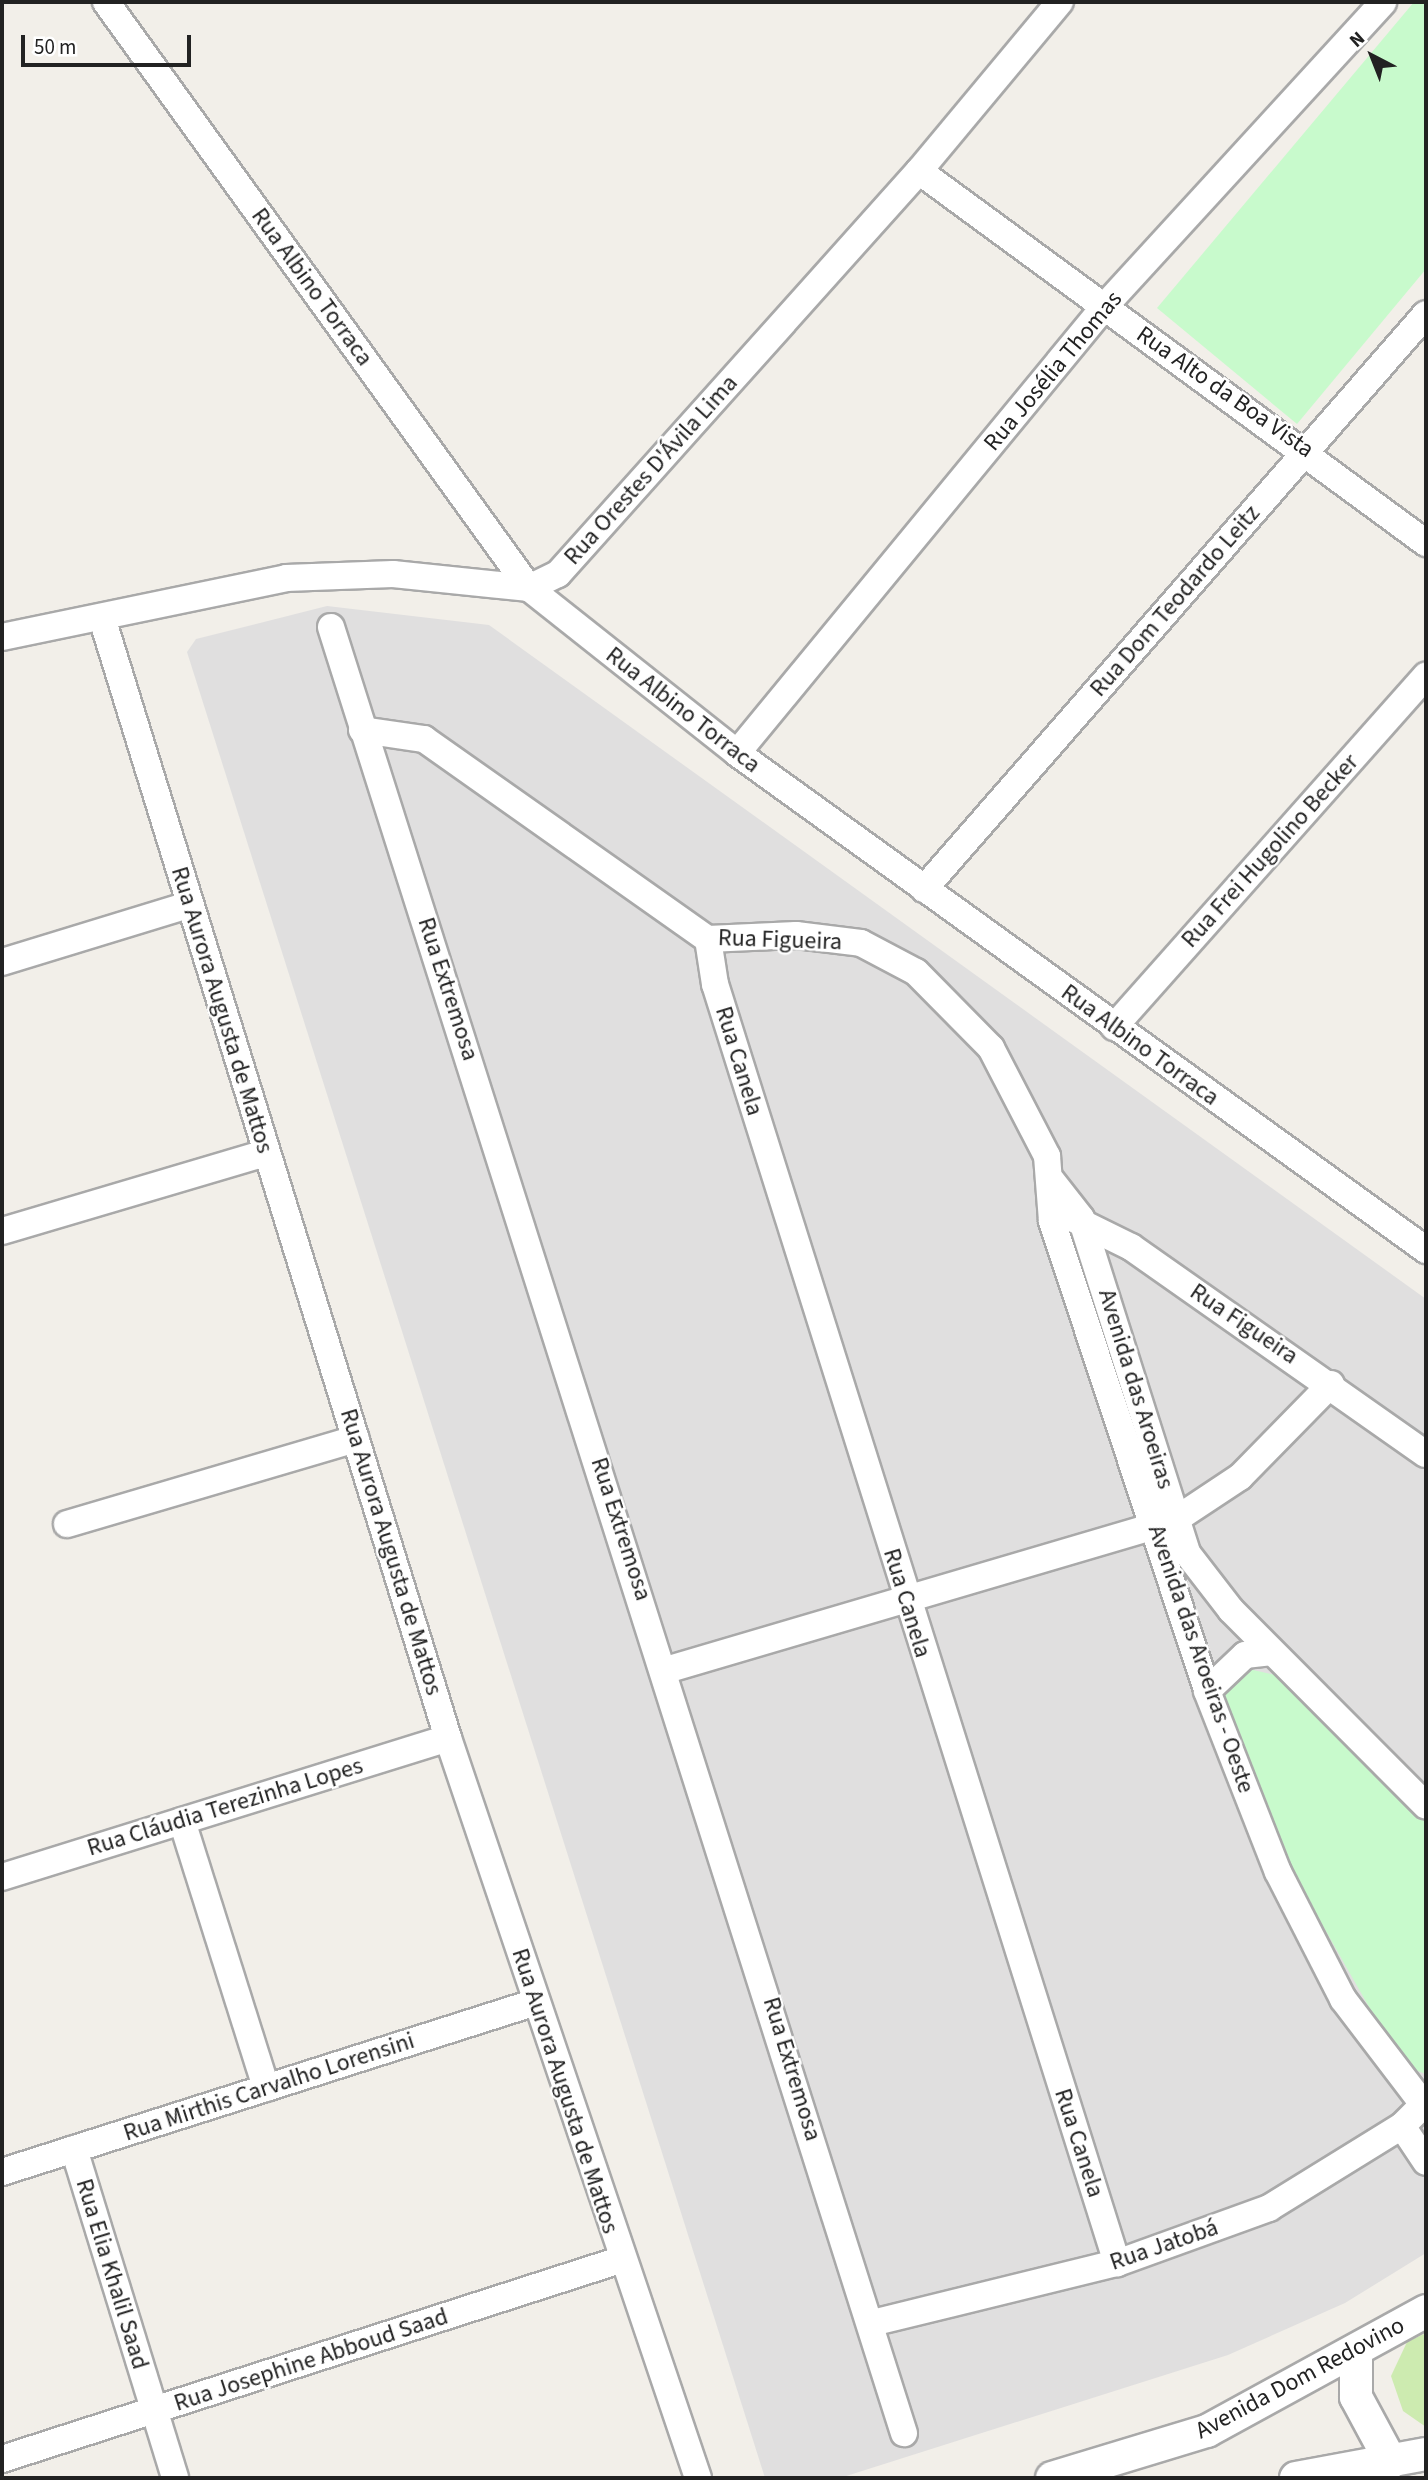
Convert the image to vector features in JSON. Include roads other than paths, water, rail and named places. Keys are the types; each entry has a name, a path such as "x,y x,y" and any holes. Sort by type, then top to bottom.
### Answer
{"street":[{"name":"Rua Albino Torraca","path":"106,2 529,588 737,753 1426,1250"},
{"name":"Rua Orestes D'Ávila Lima","path":"529,588 558,574 919,171 1060,2"},
{"name":"Rua Josélia Thomas","path":"737,753 1104,307 1383,2"},
{"name":"Rua Alto da Boa Vista","path":"919,171 1104,307 1307,450 1426,543"},
{"name":"Rua Dom Teodardo Leitz","path":"924,889 1426,314"},
{"path":"2,637 286,578 393,574 529,588"},
{"name":"Rua Aurora Augusta de Mattos","path":"102,618 448,1738 620,2260 698,2478"},
{"name":"Rua Extremosa","path":"331,627 666,1670 872,2323 904,2433"},
{"name":"Rua Frei Hugolino Becker","path":"1114,1027 1426,675"},
{"name":"Rua Figueira","path":"362,730 424,739 708,939 796,935 861,943 916,971 991,1048 1030,1114 1052,1181"},
{"path":"2,962 189,905"},
{"name":"Rua Canela","path":"708,939 715,984 906,1600 1117,2263"},
{"path":"2,1231 267,1153"},
{"name":"Avenida das Aroeiras","path":"1052,1181 1081,1218 1165,1523 1187,1553 1272,1652 1426,1806"},
{"name":"Avenida das Aroeiras - Oeste","path":"1052,1181 1052,1221 1165,1523 1207,1691 1278,1872 1343,1999 1425,2103"},
{"path":"1052,1221 1081,1218"},
{"name":"Rua Figueira","path":"1081,1218 1331,1384 1426,1454"},
{"path":"666,1670 1165,1523 1240,1477 1331,1384"},
{"path":"67,1524 356,1439"},
{"path":"1207,1691 1245,1655 1272,1652"},
{"name":"Rua Cláudia Terezinha Lopes","path":"2,1877 448,1738"},
{"path":"182,1821 266,2088"},
{"name":"Rua Mirthis Carvalho Lorensini","path":"2,2172 536,2001"},
{"name":"Rua Jatobá","path":"872,2323 1117,2263 1269,2208 1402,2126 1425,2103"},
{"path":"1402,2126 1426,2162"},
{"name":"Rua Elia Khalil Saad","path":"74,2150 175,2478"},
{"name":"Rua Josephine Abboud Saad","path":"2,2459 620,2260"},
{"name":"Avenida Dom Redovino","path":"1052,2478 1207,2431 1356,2352 1426,2311"},
{"path":"1356,2352 1356,2398 1391,2462"},
{"path":"1296,2478 1426,2454"}]}
